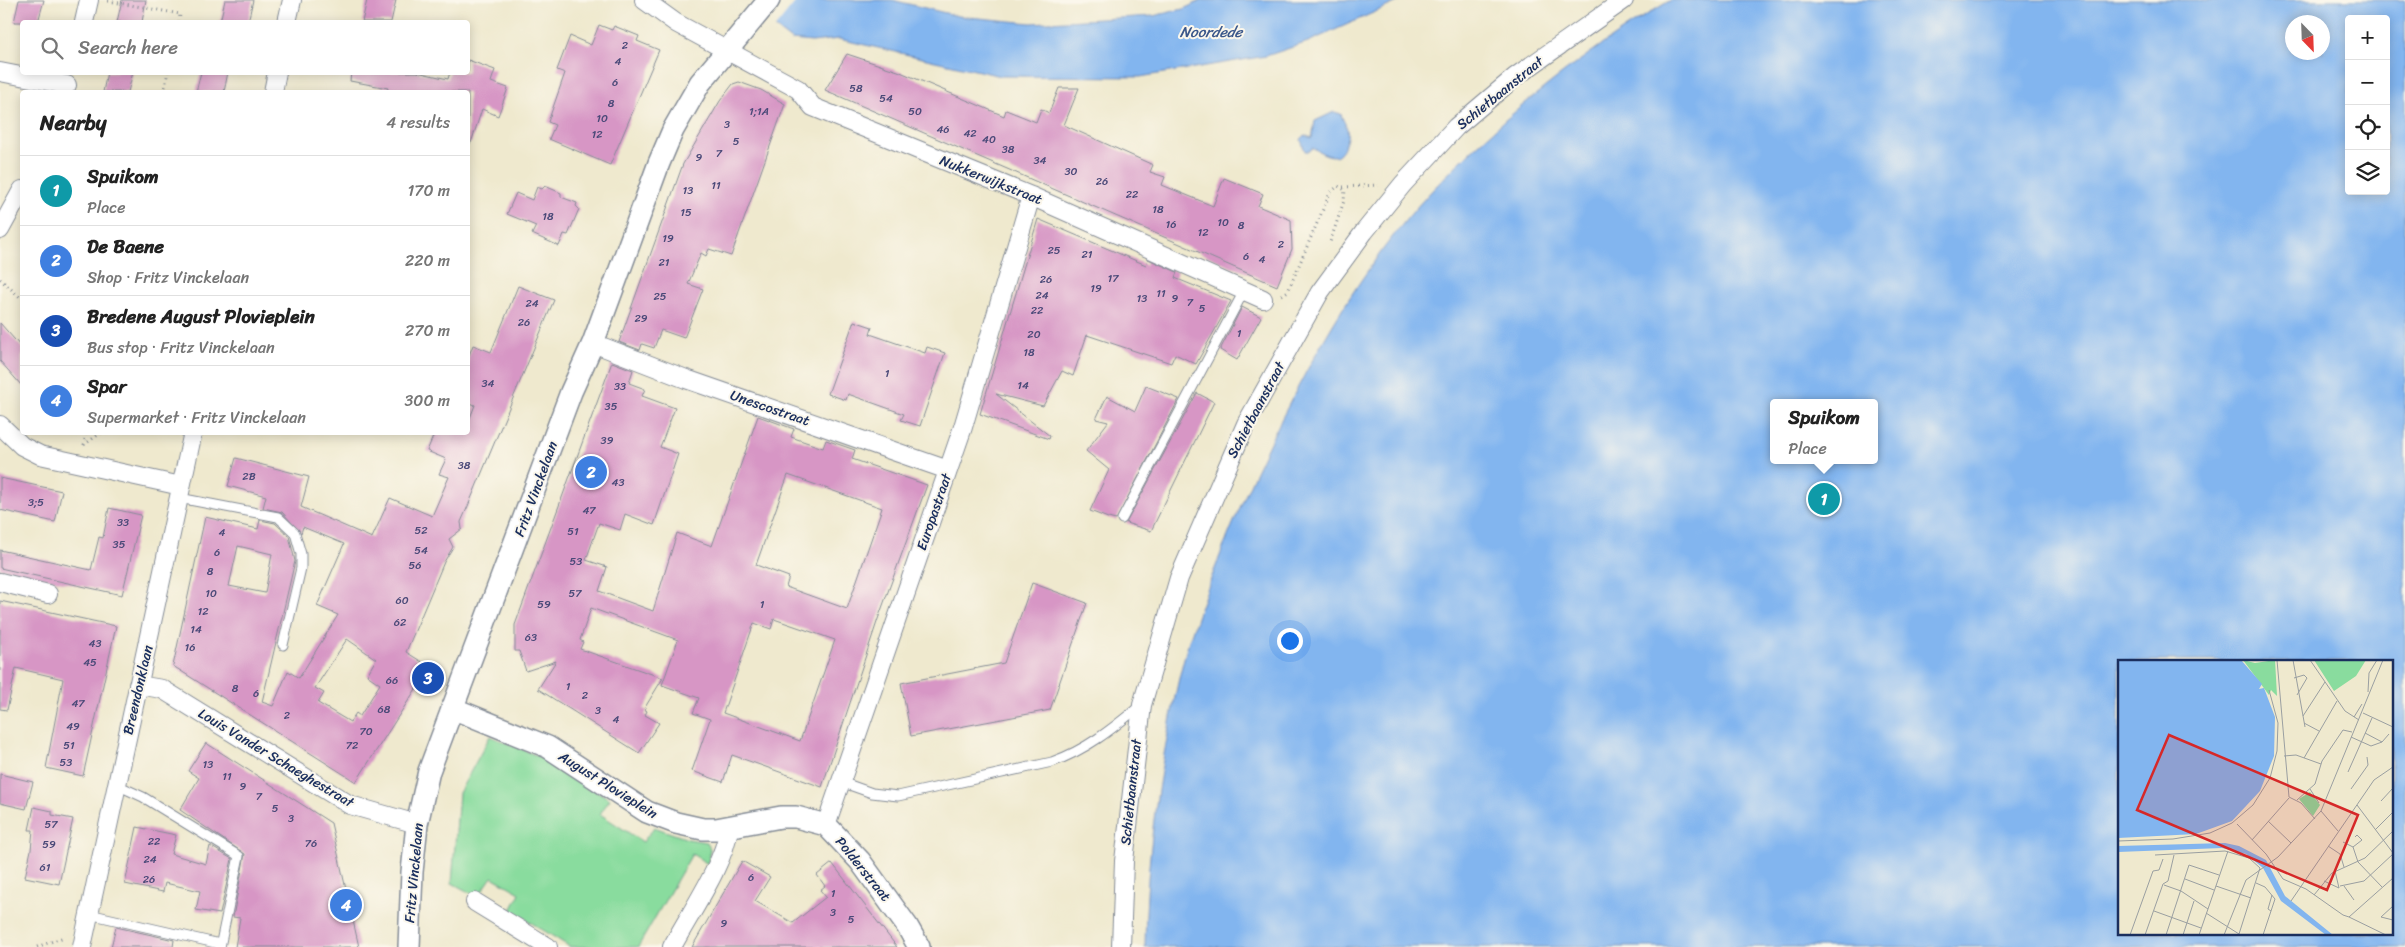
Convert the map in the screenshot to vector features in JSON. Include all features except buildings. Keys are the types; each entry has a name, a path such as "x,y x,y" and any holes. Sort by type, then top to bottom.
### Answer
{"street":[{"path":"84,20 89,0"},
{"path":"287,20 292,0"},
{"name":"Nukkerwijkstraat","path":"644,0 676,23 726,52 791,85 813,106 1031,196 1263,299"},
{"name":"Fritz Vinckelaan","path":"410,947 412,872 417,824 429,771 571,392 593,343 673,130 700,83 769,0"},
{"name":"Schietbaanstraat","path":"1121,947 1124,861 1131,783 1142,705 1179,578 1246,424 1320,292 1364,232 1403,184 1456,128 1515,77 1624,0"},
{"path":"0,72 67,83"},
{"path":"273,90 276,75"},
{"path":"0,230 20,194"},
{"name":"Europastraat","path":"826,825 948,470 1031,196"},
{"name":"Unescostraat","path":"593,343 686,379 948,470"},
{"path":"0,425 22,446 40,455 180,492"},
{"name":"Breendonklaan","path":"83,942 193,435"},
{"path":"0,582 48,594"},
{"name":"Louis Vander Schaeghestraat","path":"138,684 162,689 350,805 417,824"},
{"name":"August Plovieplein","path":"452,708 548,748 647,812 703,829 729,828"},
{"name":"Polderstraat","path":"729,828 781,817 796,817 826,825 860,861 907,926 919,947"},
{"path":"672,947 718,864 728,839 729,828"},
{"path":"475,902 548,947"}],"lane":[{"path":"1122,519 1244,291"},
{"path":"180,492 278,517 295,533 301,554 301,568 283,646"},
{"path":"841,782 872,793 898,796 1052,762 1074,755 1142,705"},
{"path":"89,914 220,945 240,856 144,797 117,785"}],"path":[{"path":"102,0 180,14 179,20"},
{"path":"164,90 167,75"},
{"path":"1263,299 1273,302 1288,291 1330,193 1338,186 1403,184"},
{"path":"1326,253 1344,202 1346,190 1343,186"},
{"path":"0,279 20,297"},
{"path":"84,446 86,435"},
{"path":"37,947 65,937 83,942"}],"green space":[{"path":"490,736 545,759 610,799 600,814 643,842 654,827 688,839 707,842 710,849 708,864 692,854 638,947 570,947 511,910 520,893 492,877 478,897 452,883 459,793"}],"water":[{"name":"Noordede","path":"739,0 892,0 958,16 1031,23 1153,16 1183,9 1203,0 1402,0 1308,42 1266,56 1140,77 1001,76 839,39 812,42 791,40"},
{"path":"1671,0 2405,0 2405,947 1145,947 1149,866 1155,813 1168,733 1183,661 1210,582 1232,526 1269,445 1296,390 1327,335 1359,283 1396,232 1416,208 1472,150 1503,122 1569,69 1637,21"},
{"path":"1334,112 1341,114 1347,129 1343,150 1334,156 1312,148 1310,151 1305,151 1301,140 1304,135 1312,138 1315,121"}],"pier":[{"path":"737,0 797,0 773,30"}],"place":[{"name":"De Baene","path":"591,472"},
{"name":"Spuikom","path":"1824,499"},
{"name":"Bredene August Plovieplein","path":"428,678"},
{"name":"Spar","path":"346,905"}]}
